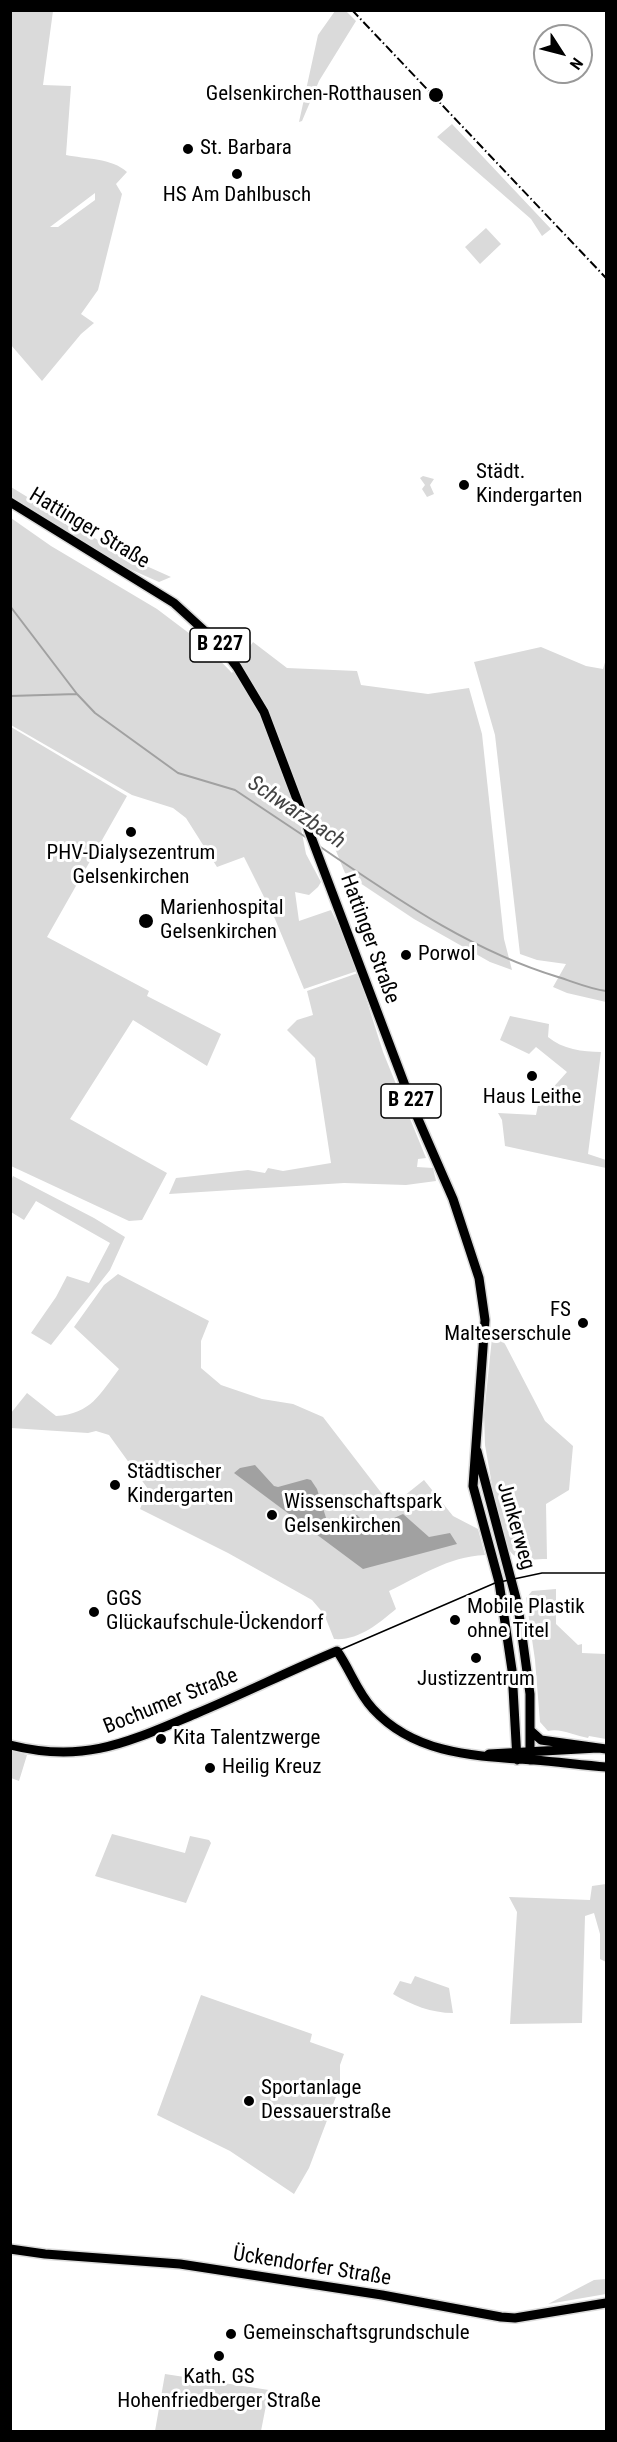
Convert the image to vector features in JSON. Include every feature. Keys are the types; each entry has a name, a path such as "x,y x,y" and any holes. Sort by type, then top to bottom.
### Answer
{"main road":[{"name":"Hattinger Straße","path":"10,502 158,592 210,634 237,667 264,712 407,1091 453,1198 472,1256"},
{"name":"Junkerweg","path":"472,1256 479,1278 485,1320 473,1462 473,1490 499,1582 512,1670 517,1755"},
{"name":"Junkerweg","path":"476,1445 518,1606 526,1652 531,1756"},
{"name":"Bochumer Straße","path":"10,1745 51,1753 94,1750 119,1744 241,1694 337,1651 366,1700 389,1723 409,1736 441,1750 481,1756 517,1755"},
{"path":"531,1731 541,1740 602,1748"},
{"path":"531,1756 602,1748"},
{"path":"517,1755 606,1767"},
{"name":"Ückendorfer Straße","path":"10,2249 45,2254 180,2264 382,2295 501,2317 515,2318 606,2303"}],"shaded area":[{"path":"10,11 53,11 43,85 71,86 66,155 114,164 127,172 116,184 122,194 98,290 81,314 94,323 81,334 42,381 11,345","holes":["95,193 95,200 58,227 50,227"]},
{"path":"335,11 346,11 356,21 319,81 302,121 299,122 318,35"},
{"path":"452,124 551,229 542,236 531,219 437,137"},
{"path":"486,228 501,244 480,264 465,247"},
{"path":"423,476 434,479 430,485 434,494 427,497 422,489 425,485 420,478"},
{"path":"11,487 124,556 171,577 159,582 123,566 11,496"},
{"path":"11,518 51,546 157,609 206,646 232,673 253,642 287,668 357,671 361,685 428,694 469,688 482,734 504,939 512,970 490,962 414,919 345,873 334,846 300,823 306,854 321,882 309,895 295,892 299,921 331,910 360,970 304,989 275,919 244,857 217,867 186,818 173,808 132,795 11,725"},
{"path":"541,647 586,666 603,669 606,659 606,1002 567,993 553,987 566,964 537,960 520,954 495,735 474,662"},
{"path":"11,727 127,796 47,937 149,991 147,996 221,1034 207,1066 133,1020 70,1119 167,1173 142,1220 129,1221 11,1166"},
{"path":"358,973 383,1052 426,1158 418,1159 417,1167 433,1168 436,1181 406,1185 344,1183 169,1194 176,1178 248,1170 265,1173 268,1168 283,1171 331,1163 315,1058 287,1030 297,1020 313,1015 307,991"},
{"path":"510,1016 549,1024 548,1037 566,1047 601,1052 588,1154 606,1160 606,1168 505,1146 502,1120 498,1113 536,1115 541,1091 549,1092 567,1072 536,1047 529,1054 500,1040"},
{"path":"13,1176 94,1218 125,1237 110,1270 51,1345 31,1333 56,1297 67,1276 89,1283 110,1243 36,1201 24,1220 11,1212"},
{"name":"Wissenschaftspark Gelsenkirchen","path":"118,1274 209,1321 201,1341 201,1368 221,1385 262,1399 293,1404 323,1417 383,1495 399,1500 424,1480 453,1516 478,1529 485,1555 446,1563 389,1591 396,1609 375,1626 359,1634 334,1639 324,1614 312,1600 228,1553 140,1509 148,1489 109,1435 96,1431 88,1433 11,1428 11,1413 27,1393 56,1416 68,1414 94,1401 119,1369 74,1327 104,1285"},
{"path":"492,1338 500,1338 505,1344 545,1421 573,1446 569,1490 546,1504 547,1559 521,1559 509,1550 495,1502 485,1445 484,1414"},
{"path":"255,1465 274,1486 311,1480 317,1489 327,1521 357,1515 372,1528 403,1514 429,1537 450,1533 457,1544 363,1569 234,1473 240,1468"},
{"path":"556,1589 556,1624 578,1645 582,1644 582,1653 606,1654 606,1739 548,1731 540,1722 535,1660 526,1598 532,1591"},
{"path":"11,1750 27,1755 19,1781 11,1778"},
{"path":"112,1834 185,1853 190,1836 209,1840 211,1843 186,1903 95,1876"},
{"path":"606,1884 606,1962 600,1959 600,1934 594,1913 585,1916 582,2023 510,2024 517,1912 509,1897 590,1900 592,1886"},
{"path":"415,1976 449,1988 453,2013 422,2008 393,1994 400,1981 411,1984"},
{"name":"Sportanlage Dessauerstraße","path":"201,1995 312,2034 310,2042 344,2054 340,2065 340,2086 309,2168 294,2194 230,2151 157,2115"},
{"path":"606,2279 606,2294 548,2304 594,2280"},
{"path":"165,2374 269,2390 261,2431 155,2431"}],"waterway":[{"name":"Schwarzbach","path":"10,606 77,694 95,713 178,773 235,790 307,838"},
{"path":"10,696 77,694"},
{"name":"Schwarzbach","path":"319,846 405,903 464,937 525,966 606,991"}],"tram line":[{"path":"10,1743 40,1749 70,1750 99,1748 129,1741 495,1583 542,1573 606,1573"}],"railway":[{"path":"352,10 606,278"}],"place":[{"name":"Gelsenkirchen-Rotthausen","path":"436,95"},
{"name":"St. Barbara","path":"188,149"},
{"name":"HS Am Dahlbusch","path":"237,174"},
{"name":"Städt. Kindergarten","path":"464,485"},
{"name":"PHV-Dialysezentrum Gelsenkirchen","path":"131,832"},
{"name":"Marienhospital Gelsenkirchen","path":"146,921"},
{"name":"Porwol","path":"406,955"},
{"name":"Haus Leithe","path":"532,1076"},
{"name":"FS Malteserschule","path":"583,1323"},
{"name":"Städtischer Kindergarten","path":"115,1485"},
{"name":"Wissenschaftspark Gelsenkirchen","path":"272,1515"},
{"name":"GGS Glückaufschule-Ückendorf","path":"94,1612"},
{"name":"Mobile Plastik ohne Titel","path":"455,1620"},
{"name":"Justizzentrum","path":"476,1658"},
{"name":"Kita Talentzwerge","path":"161,1739"},
{"name":"Heilig Kreuz","path":"210,1768"},
{"name":"Sportanlage Dessauerstraße","path":"249,2101"},
{"name":"Gemeinschaftsgrundschule","path":"231,2334"},
{"name":"Kath. GS Hohenfriedberger Straße","path":"219,2356"}]}
